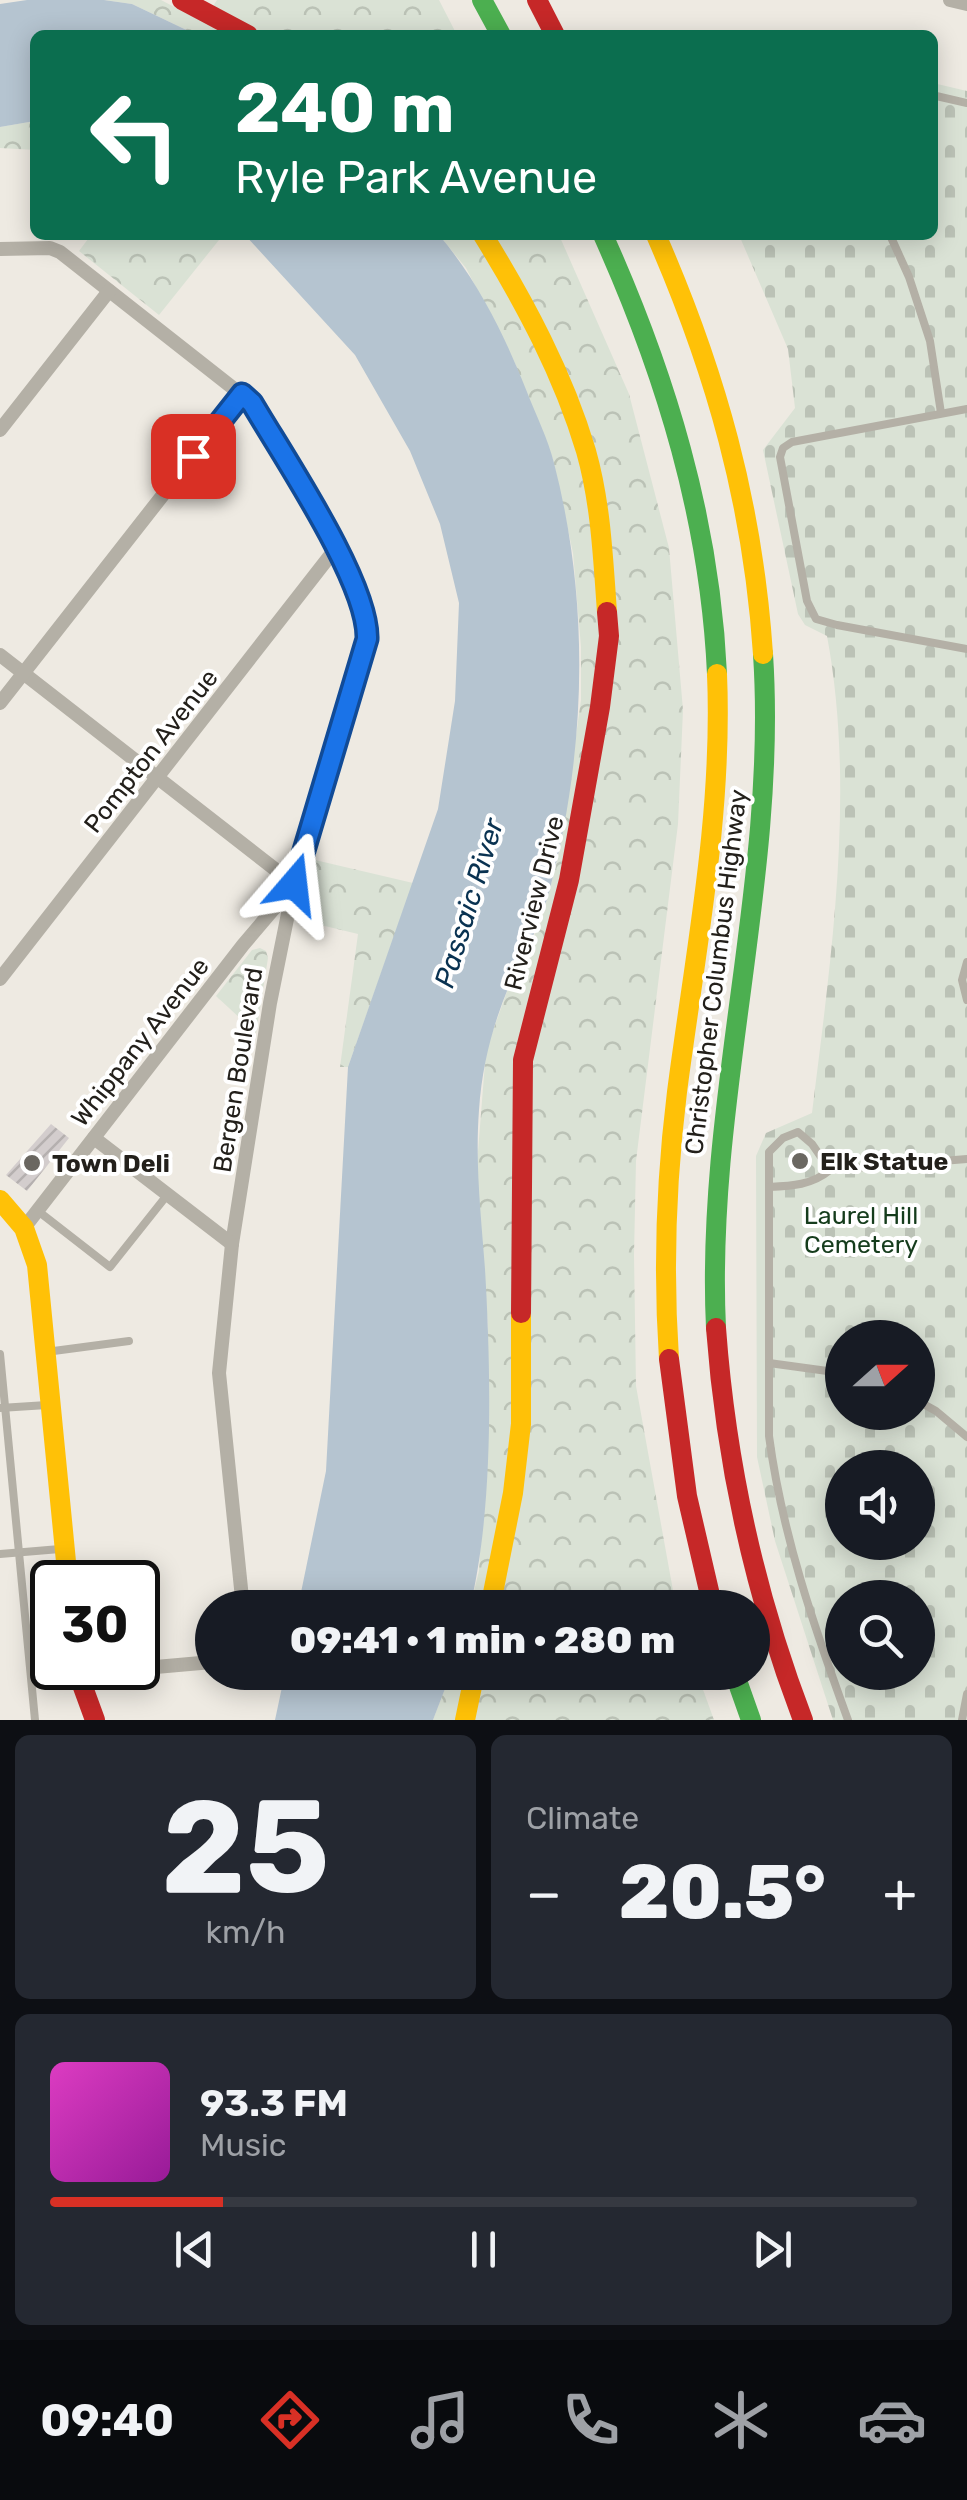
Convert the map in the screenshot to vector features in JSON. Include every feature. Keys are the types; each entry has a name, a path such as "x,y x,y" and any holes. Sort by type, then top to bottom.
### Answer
{"main road":[{"path":"182,0 239,30"},
{"path":"482,0 498,30"},
{"path":"537,0 552,30"},
{"name":"Riverview Drive","path":"486,240 518,290 575,419 601,524 609,636 569,880 523,1060 521,1424 494,1590"},
{"name":"Christopher Columbus Highway","path":"605,240 647,336 680,436 703,539 715,647 718,716 714,805 672,1151 666,1259 676,1423 683,1477 709,1590"},
{"name":"Christopher Columbus Highway","path":"658,240 697,334 725,420 746,510 762,617 764,782 720,1156 715,1317 724,1424 744,1532 772,1637 803,1720"},
{"path":"0,1200 24,1228 38,1265 66,1560"},
{"path":"84,1690 95,1720"},
{"path":"465,1720 471,1690"},
{"path":"740,1690 751,1720"}],"street":[{"path":"950,0 967,4"},
{"name":"Bergen Boulevard","path":"0,249 60,252 252,403 336,548 365,615 367,639 294,884 270,1003 232,1244 219,1373 241,1590"},
{"path":"0,430 109,290"},
{"path":"0,703 242,394"},
{"name":"Pompton Avenue","path":"0,980 336,548"},
{"path":"0,655 294,884"},
{"name":"Whippany Avenue","path":"24,1228 294,884"},
{"path":"94,1138 232,1244"},
{"path":"160,1665 195,1663"}],"lane":[{"path":"938,95 967,102"},
{"path":"892,240 930,341 941,414"},
{"path":"967,410 792,442 783,448 780,457 807,602 816,618 837,626 967,649"},
{"path":"967,962 967,1000"},
{"path":"830,1170 798,1132 782,1138 769,1152 769,1436 775,1480 818,1638 848,1720"},
{"path":"769,1188 797,1186 821,1178 830,1170 967,1159"},
{"path":"38,1211 110,1267 168,1194"},
{"path":"46,1352 129,1342"},
{"path":"0,1354 35,1720"},
{"path":"769,1363 825,1371"},
{"path":"3,1408 52,1405"},
{"path":"935,1410 967,1438"},
{"path":"0,1554 65,1548"},
{"path":"962,1720 967,1694"}],"green space":[{"path":"104,0 161,0 203,22 217,0 439,0 454,30 187,30 132,4"},
{"name":"Laurel Hill Cemetery","path":"938,84 967,91 967,1720 833,1720 775,1541 757,1457 756,1156 766,1133 812,1113 838,874 840,754 827,636 805,625 798,614 763,450 795,408 788,349 741,240 938,240"},
{"path":"30,122 30,150 0,148 0,127"},
{"path":"87,240 219,240 159,315 79,251"},
{"path":"443,240 561,240 629,394 669,548 683,710 678,824 636,1161 634,1255 636,1386 673,1590 474,1590 479,1571 486,1442 488,1326 476,1177 486,1050 509,986 541,922 560,850 581,700 573,553 553,460 514,361 466,268"},
{"path":"315,860 413,883 348,1067 340,1067 358,934 300,920"},
{"path":"260,948 268,958 256,1033 216,996 252,950"},
{"path":"444,1690 703,1690 714,1720 433,1720"}],"water":[{"path":"104,0 132,4 187,30 30,30 30,122 0,127 0,4"},
{"name":"Passaic River","path":"250,240 443,240 489,310 549,445 566,517 578,626 576,735 561,843 544,908 493,1032 479,1110 489,1440 474,1590 302,1590 326,1471 348,1067 438,809 455,701 459,603 440,524 410,451 355,355"},
{"path":"281,1690 444,1690 433,1720 275,1720"}],"building":[{"name":"Town Deli","path":"51,1124 69,1138 27,1191 6,1175"}],"traffic: fast":[{"path":"482,0 498,30"},
{"path":"605,240 646,341 681,449 705,560 717,674"},
{"path":"716,1328 715,1243 721,1159 760,823 765,739 763,654"},
{"path":"740,1690 751,1720"}],"traffic: slow":[{"path":"486,240 542,340 577,422 595,491 607,612"},
{"path":"658,240 697,337 728,440 750,545 763,654"},
{"path":"669,1359 666,1259 670,1159 712,832 717,674"},
{"path":"0,1200 24,1228 37,1265 66,1560"},
{"path":"494,1590 513,1493 521,1424 521,1313"},
{"path":"465,1720 471,1690"}],"traffic: jam":[{"path":"182,0 239,30"},
{"path":"537,0 552,30"},
{"path":"521,1313 523,1060 569,880 600,707 609,636 607,612"},
{"path":"716,1328 727,1429 745,1527 770,1624 803,1720"},
{"path":"669,1359 687,1496 709,1590"},
{"path":"84,1690 95,1720"}],"place":[{"name":"Elk Statue","path":"800,1161"},
{"name":"Town Deli","path":"32,1163"}],"route":[{"path":"193,456 242,394 252,403 330,535 365,615 367,639 294,884"}]}
